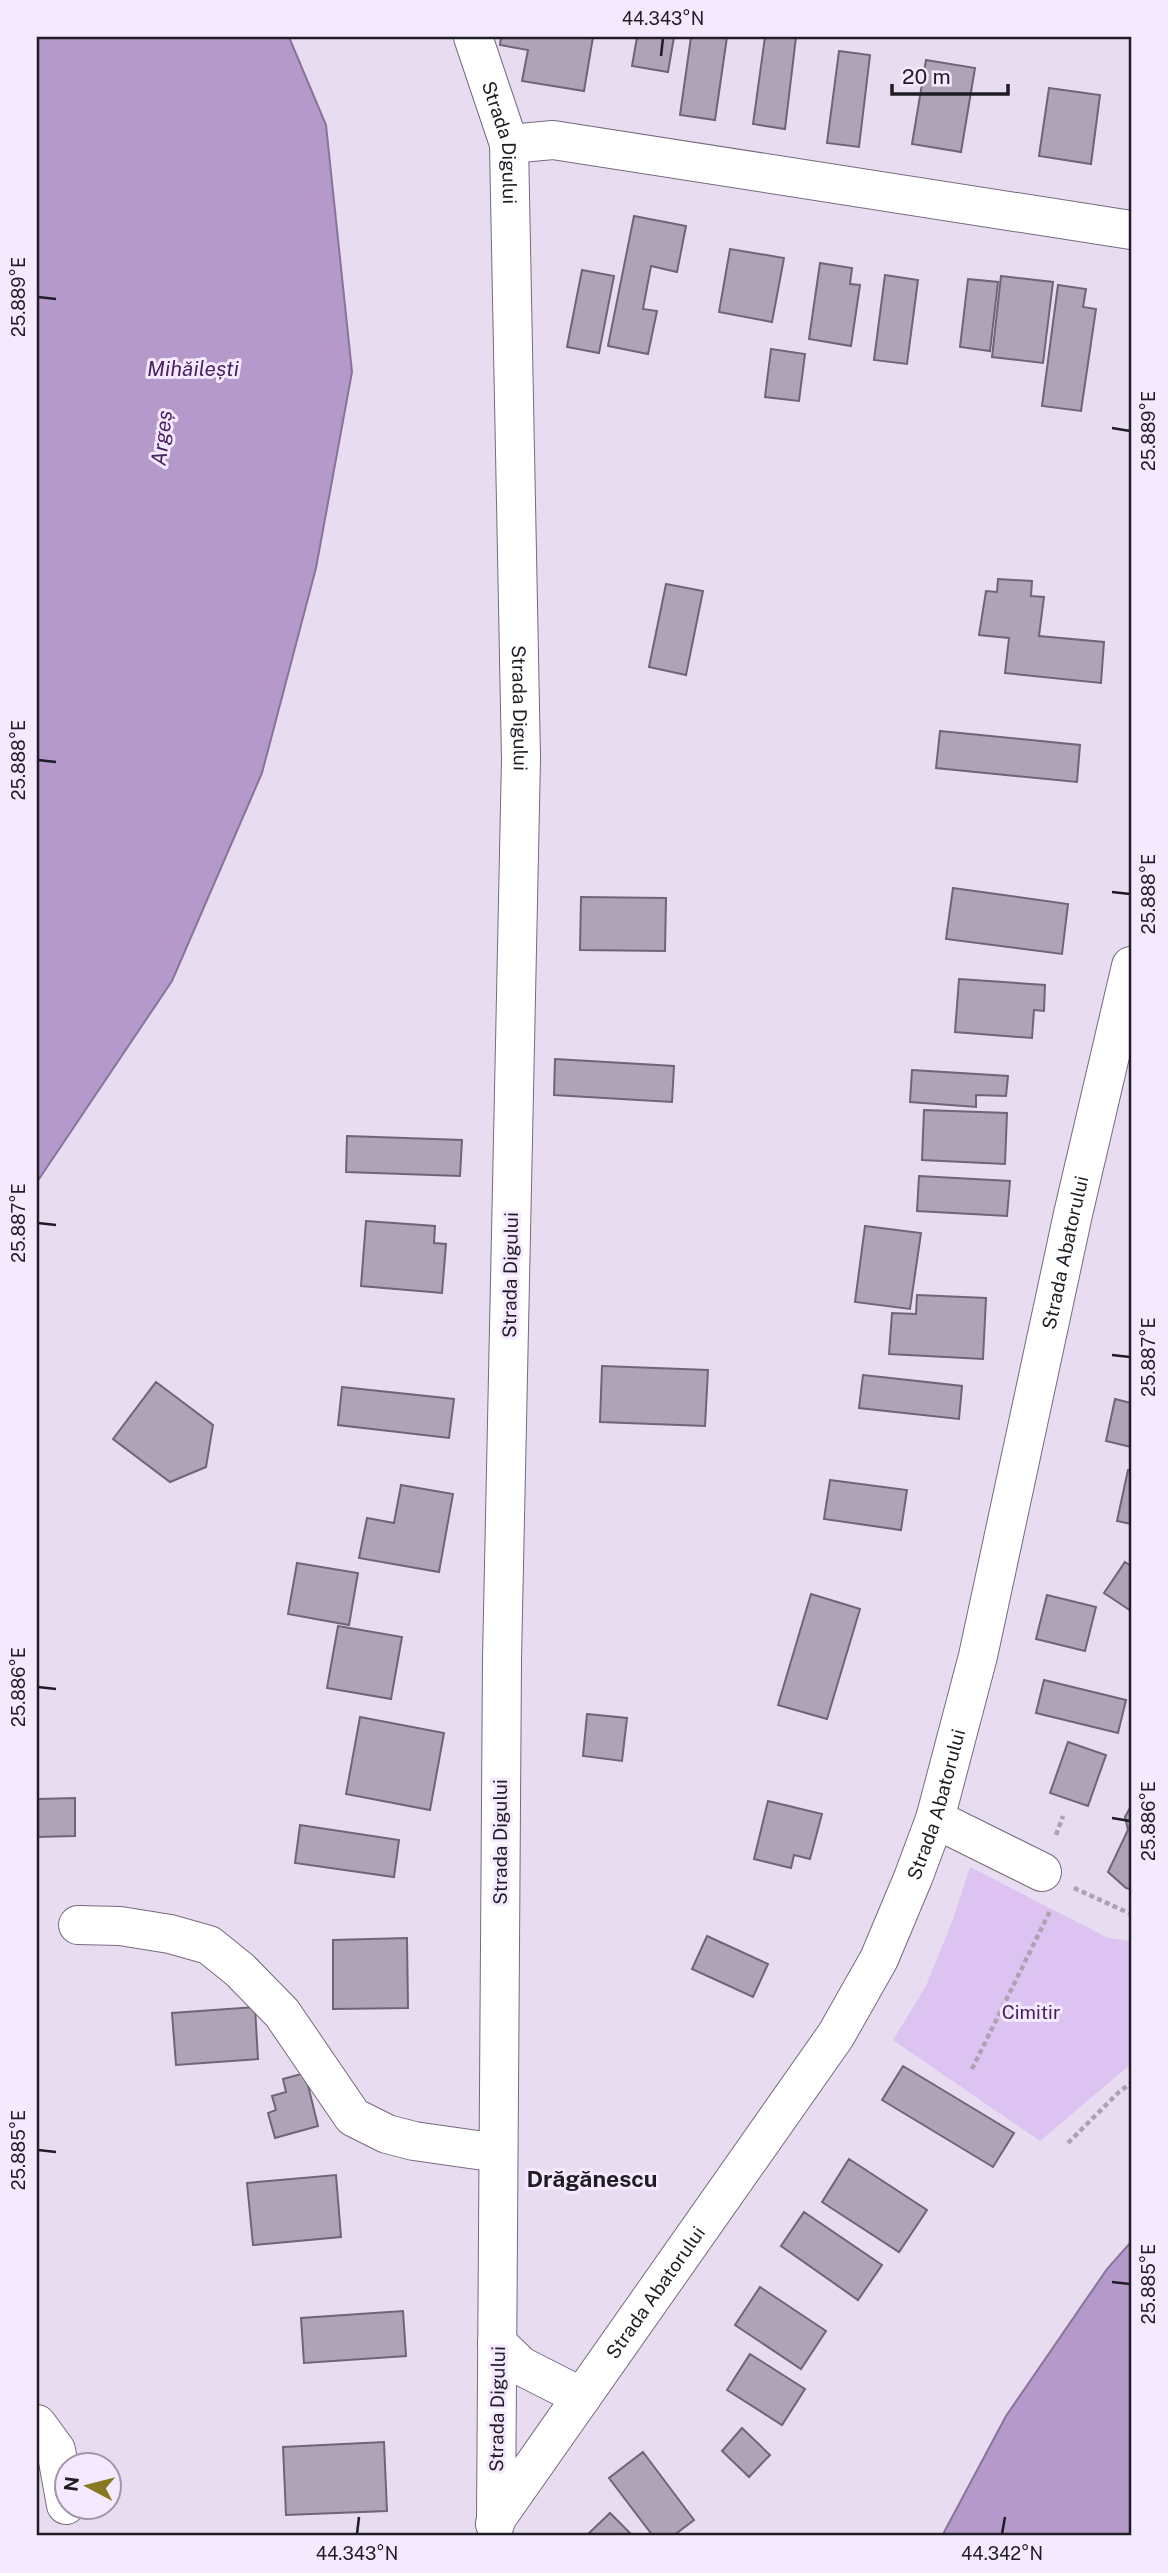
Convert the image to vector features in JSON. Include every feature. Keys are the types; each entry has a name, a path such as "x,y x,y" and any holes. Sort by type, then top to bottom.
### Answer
{"street":[{"name":"Strada Digului","path":"473,37 509,145 521,760 502,1660 495,2528"},
{"path":"509,145 553,140 1131,230"},
{"name":"Strada Abatorului","path":"495,2528 582,2397 836,2035 879,1959 913,1878 935,1819 978,1657 1073,1214 1131,966"},
{"path":"935,1819 1052,1877"},
{"path":"78,1925 132,1928 170,1934 209,1945 240,1970 282,2012 353,2117 387,2134 498,2153"},
{"path":"497,2343 522,2366 582,2397"},
{"path":"37,2424 56,2450"}],"path":[{"path":"972,2068 1052,1877 1131,1914"},
{"path":"1068,2143 1131,2083"}],"green space":[{"name":"Cimitir","path":"970,1867 1108,1938 1131,1941 1131,2064 1040,2141 893,2040 926,1986"}],"water":[{"name":"Mihăilești","path":"37,37 289,37 326,125 352,372 316,568 262,773 172,981 37,1182"},
{"path":"1131,2242 1131,2536 942,2536 1006,2416 1107,2269"}],"building":[{"path":"501,37 593,37 584,91 522,81 528,50 500,45"},
{"path":"637,37 674,37 668,72 632,66"},
{"path":"691,37 727,37 715,120 680,115"},
{"path":"765,37 796,37 785,129 753,124"},
{"path":"839,51 870,55 859,147 827,143"},
{"path":"926,60 975,68 961,152 912,144"},
{"path":"1049,88 1100,95 1091,164 1039,156"},
{"path":"634,216 686,226 677,272 651,266 643,309 657,311 648,354 608,346"},
{"path":"730,249 784,258 772,322 719,312"},
{"path":"820,263 852,268 850,284 860,285 851,346 809,339"},
{"path":"582,270 614,276 599,353 567,347"},
{"path":"885,275 918,280 907,364 874,360"},
{"path":"1001,276 1053,282 1043,363 992,357"},
{"path":"968,279 998,282 990,351 960,347"},
{"path":"1058,285 1086,289 1083,307 1096,309 1081,411 1042,406"},
{"path":"771,349 805,354 799,401 765,397"},
{"path":"998,579 1032,581 1031,596 1044,597 1039,636 1104,642 1101,683 1005,673 1009,638 979,635 986,591 997,592"},
{"path":"666,584 703,591 686,675 649,667"},
{"path":"940,731 1080,745 1077,782 936,768"},
{"path":"953,888 1068,904 1062,954 946,939"},
{"path":"581,897 666,898 665,951 580,950"},
{"path":"959,979 1045,985 1044,1011 1034,1010 1032,1038 955,1032"},
{"path":"555,1059 674,1066 672,1102 554,1095"},
{"path":"912,1070 1008,1076 1006,1096 976,1095 976,1107 910,1102"},
{"path":"924,1110 1007,1113 1005,1164 922,1160"},
{"path":"347,1136 462,1140 460,1176 346,1172"},
{"path":"919,1176 1010,1181 1007,1216 917,1211"},
{"path":"366,1221 435,1226 434,1243 446,1244 442,1293 361,1286"},
{"path":"865,1226 921,1233 910,1309 855,1302"},
{"path":"917,1295 986,1298 983,1359 889,1354 892,1313 916,1314"},
{"path":"602,1366 708,1370 705,1426 600,1422"},
{"path":"863,1375 962,1386 959,1419 859,1408"},
{"path":"156,1382 213,1425 206,1467 170,1482 113,1439"},
{"path":"342,1387 454,1399 449,1438 338,1425"},
{"path":"1115,1399 1131,1403 1131,1447 1106,1441"},
{"path":"1128,1470 1131,1470 1131,1524 1117,1521"},
{"path":"830,1480 907,1490 901,1530 824,1519"},
{"path":"401,1485 453,1494 439,1572 359,1558 367,1518 394,1523"},
{"path":"1125,1562 1131,1566 1131,1611 1104,1593"},
{"path":"297,1563 358,1573 349,1625 288,1614"},
{"path":"811,1594 860,1609 827,1719 778,1705"},
{"path":"1047,1595 1096,1607 1085,1651 1036,1639"},
{"path":"338,1626 402,1637 391,1699 327,1688"},
{"path":"1044,1680 1126,1700 1118,1733 1036,1713"},
{"path":"587,1714 627,1718 622,1761 583,1756"},
{"path":"360,1717 444,1733 430,1810 346,1794"},
{"path":"1068,1742 1106,1755 1088,1806 1050,1793"},
{"path":"75,1798 75,1836 37,1837 37,1799"},
{"path":"768,1801 822,1814 810,1859 794,1855 791,1868 754,1859"},
{"path":"1131,1806 1131,1889 1126,1888 1108,1872 1128,1830 1125,1817"},
{"path":"300,1825 399,1840 394,1877 295,1863"},
{"path":"707,1936 768,1964 753,1997 692,1969"},
{"path":"407,1938 408,2008 333,2009 333,1940"},
{"path":"255,2007 258,2059 176,2065 172,2013"},
{"path":"903,2066 1014,2133 993,2167 882,2100"},
{"path":"305,2073 318,2126 275,2138 268,2113 276,2110 272,2096 286,2092 283,2079"},
{"path":"849,2159 927,2210 899,2252 822,2202"},
{"path":"336,2175 341,2237 253,2245 247,2183"},
{"path":"804,2212 882,2265 858,2300 781,2246"},
{"path":"760,2287 826,2331 801,2369 735,2325"},
{"path":"403,2311 406,2356 304,2363 301,2318"},
{"path":"750,2354 805,2389 782,2425 727,2390"},
{"path":"742,2428 770,2455 749,2477 722,2451"},
{"path":"384,2442 387,2511 286,2515 283,2447"},
{"path":"643,2452 694,2520 673,2536 653,2536 609,2478"},
{"path":"610,2513 633,2536 586,2536"}],"district":[{"name":"Drăgănescu","path":"592,2179"}],"water label":[{"name":"Argeș","path":"162,438"}]}
